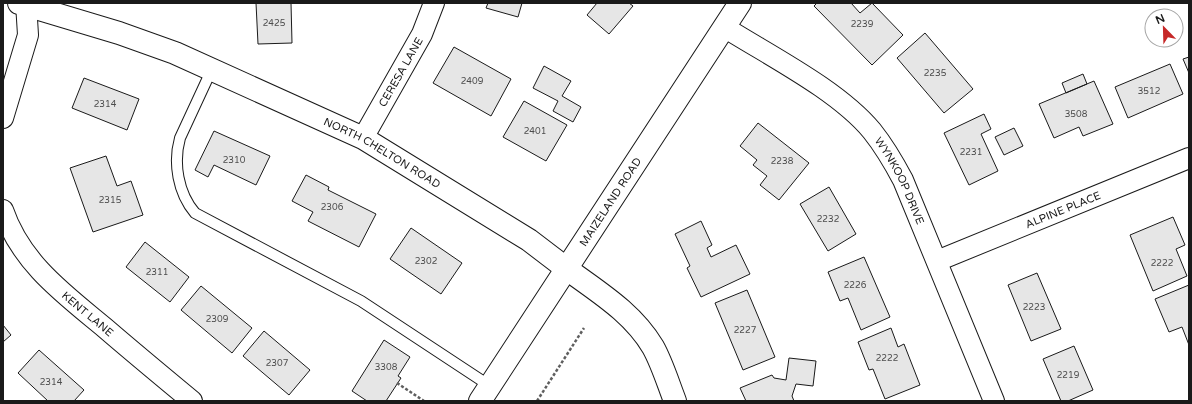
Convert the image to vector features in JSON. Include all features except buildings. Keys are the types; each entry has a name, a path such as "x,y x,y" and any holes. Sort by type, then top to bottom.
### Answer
{"main road":[{"name":"MAIZELAND ROAD","path":"485,393 740,3"},
{"name":"NORTH CHELTON ROAD","path":"24,4 176,53 363,138 529,240 616,304 630,316 654,348 675,401"}],"street":[{"name":"CERESA LANE","path":"363,138 422,34 434,3"},
{"path":"3,118 28,35 24,4"},
{"name":"WYNKOOP DRIVE","path":"724,27 825,90 850,108 871,130 889,154 903,180 994,401"},
{"name":"ALPINE PLACE","path":"937,261 1189,158"},
{"name":"KENT LANE","path":"3,210 8,225 19,246 51,283 192,401"}],"lane":[{"path":"212,69 180,138 177,149 179,177 184,196 192,209 207,220 361,300 485,393"}],"path":[{"path":"537,401 584,328"},
{"path":"397,383 424,400"}]}
